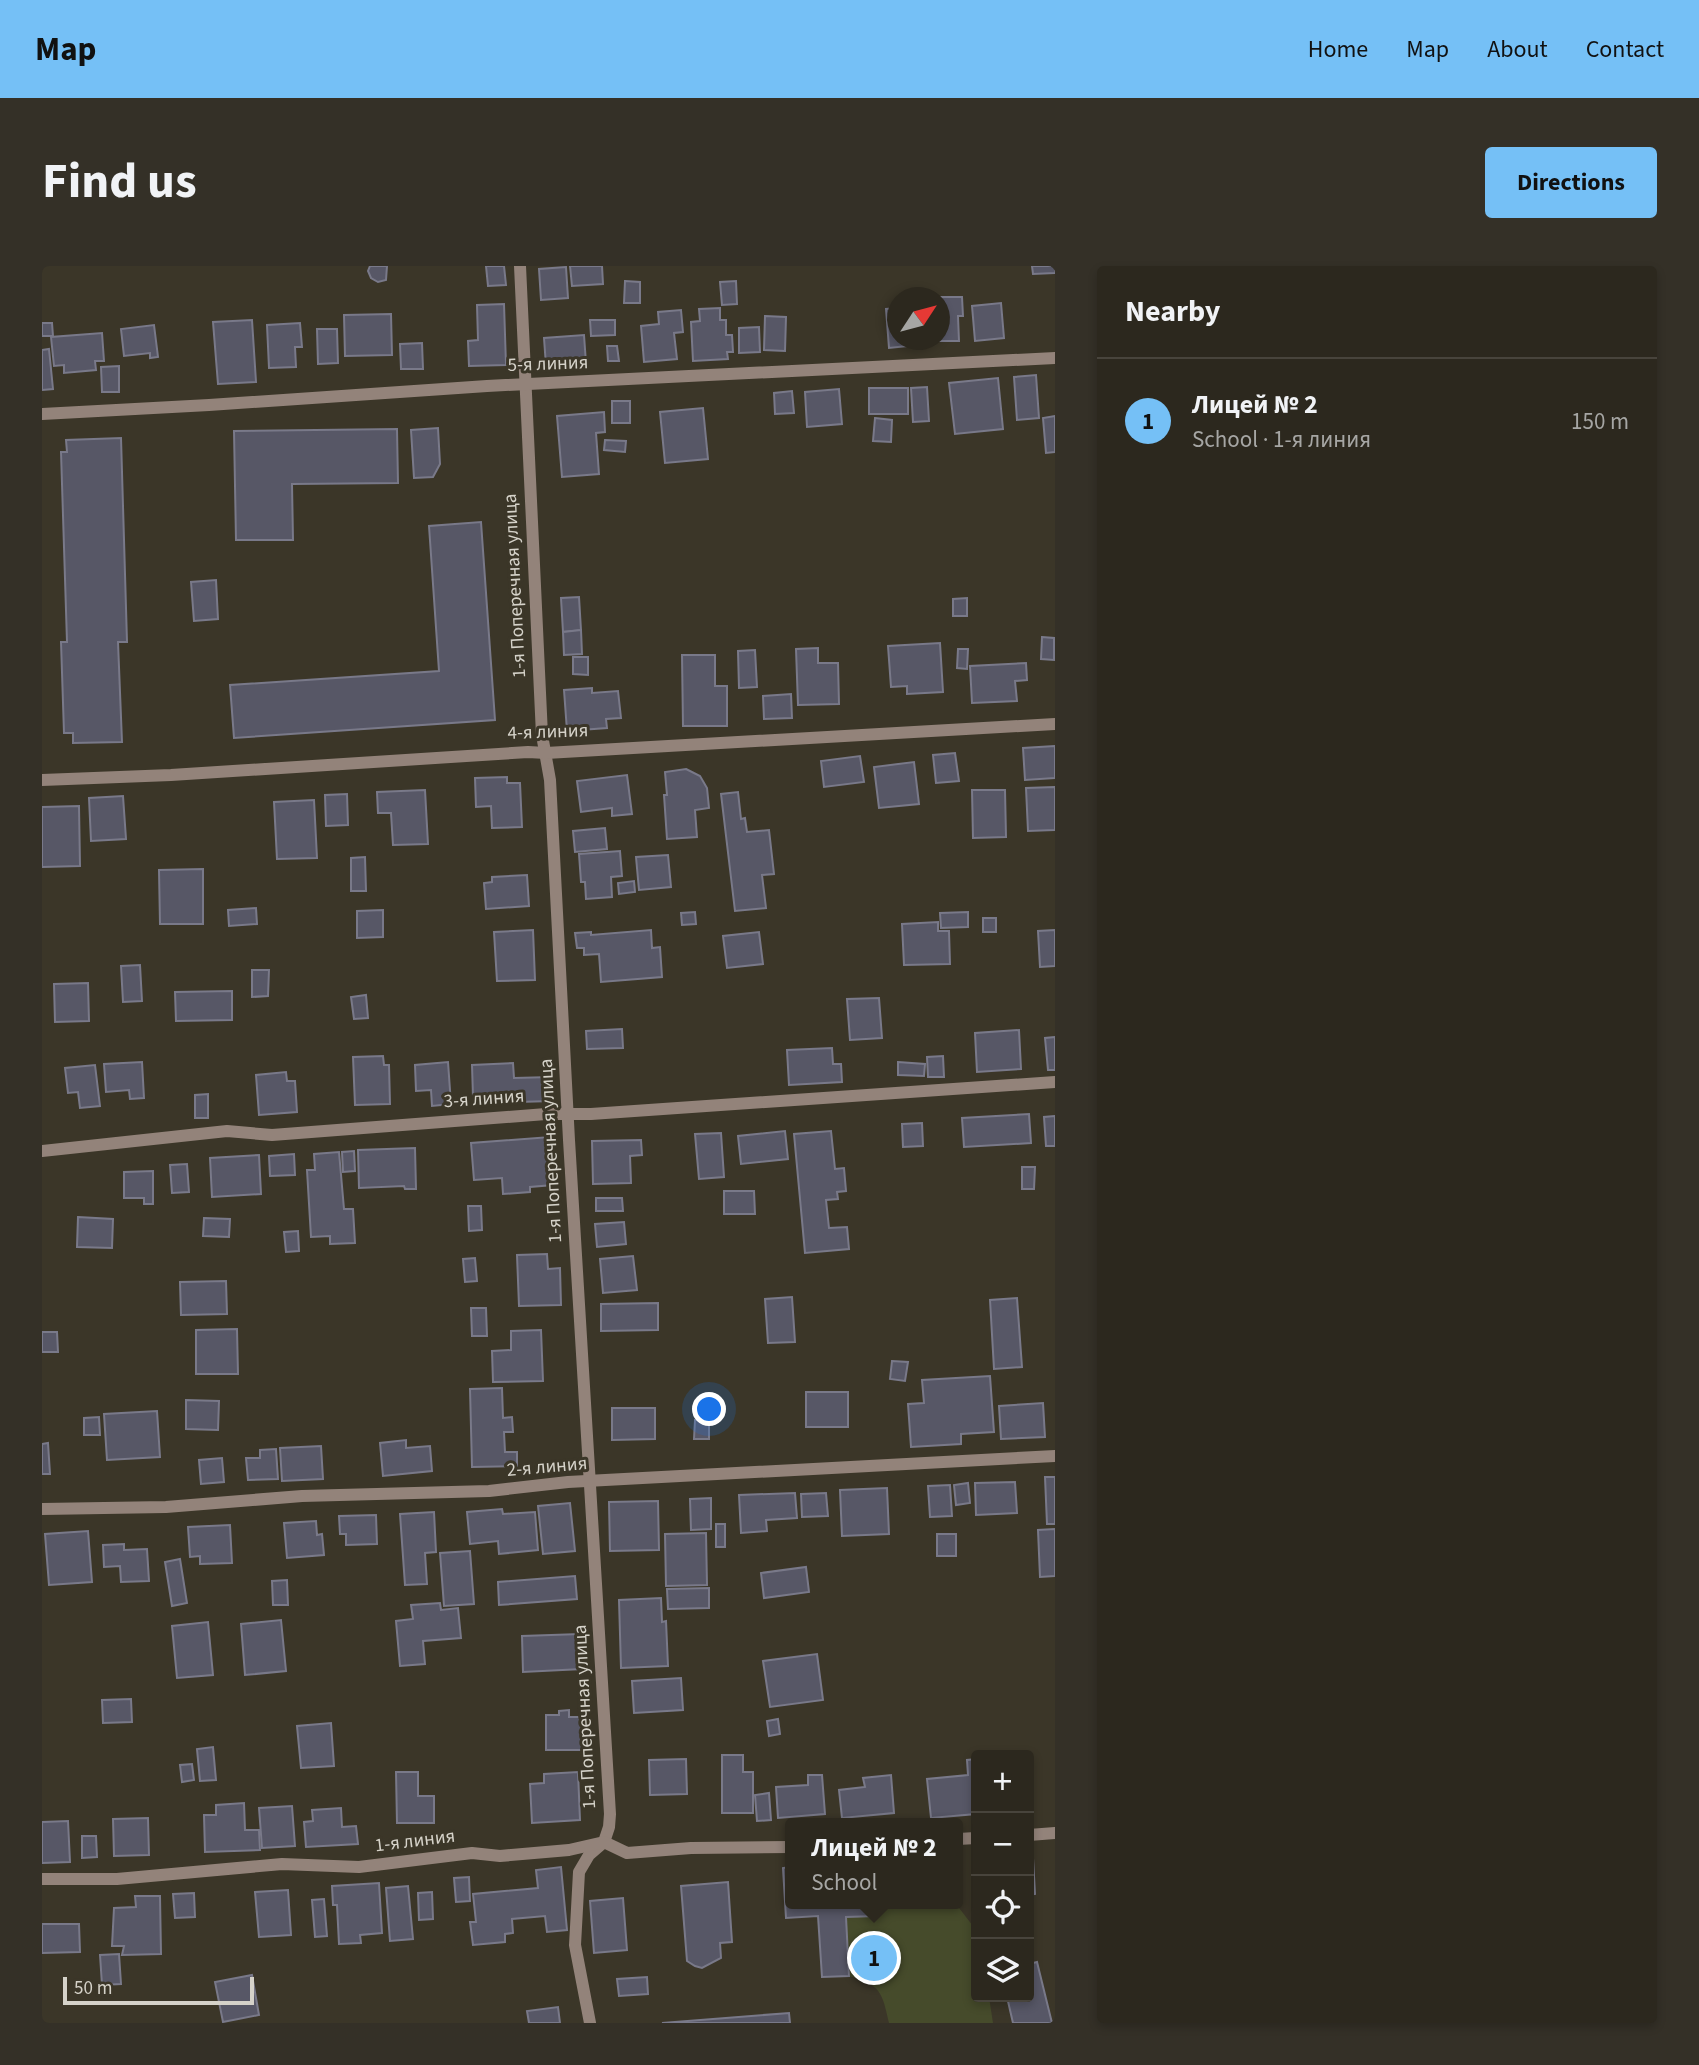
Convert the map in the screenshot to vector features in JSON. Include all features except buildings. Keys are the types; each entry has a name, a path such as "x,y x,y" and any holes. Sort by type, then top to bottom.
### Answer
{"street":[{"name":"1-я Поперечная улица","path":"520,266 542,735 551,794 610,1814 604,1842"},
{"name":"5-я линия","path":"42,414 526,385 1055,358"},
{"name":"4-я линия","path":"42,780 171,775 528,752 1055,724"},
{"name":"3-я линия","path":"42,1151 227,1131 272,1135 1055,1082"},
{"name":"2-я линия","path":"42,1509 166,1507 302,1496 489,1491 590,1482 1055,1456"},
{"path":"1034,1835 1055,1833"},
{"path":"590,2023 575,1945 579,1872 589,1855 604,1842 627,1853 691,1847 785,1847"},
{"name":"1-я линия","path":"42,1879 117,1879 282,1864 359,1867 472,1853 500,1856 569,1850 604,1842"}],"green space":[{"path":"875,1909 960,1909 971,1924 971,2002 990,2002 993,2023 889,2023 878,1991 868,1983 849,1976 846,1917 876,1916"}],"place":[{"name":"Лицей № 2","path":"874,1958"}]}
